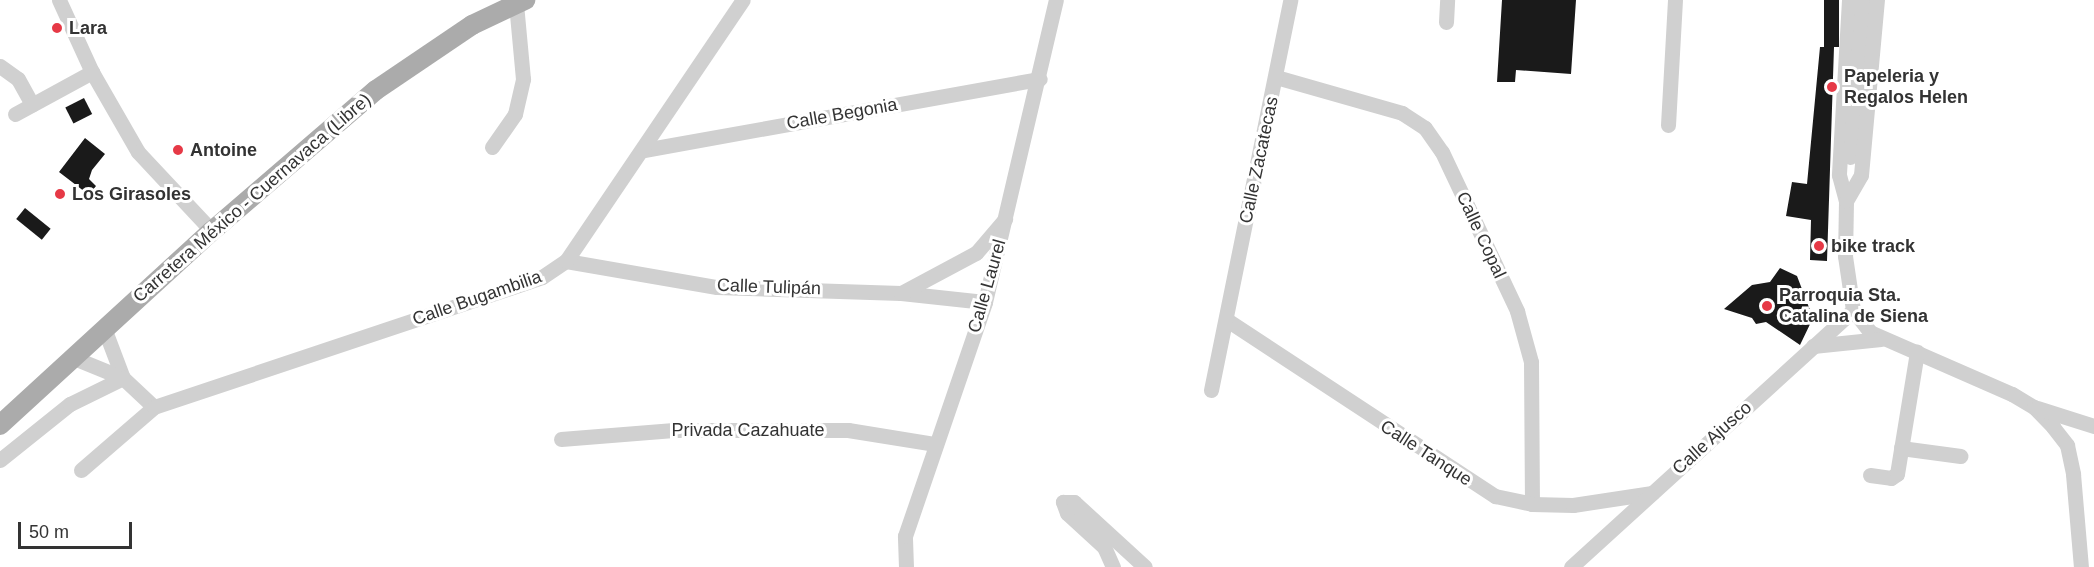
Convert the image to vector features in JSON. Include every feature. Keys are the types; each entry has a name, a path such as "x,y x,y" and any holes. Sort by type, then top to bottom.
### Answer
{"main road":[{"name":"Carretera México - Cuernavaca (Libre)","path":"0,425 212,231 376,90 472,25 520,2"}],"street":[{"path":"59,0 92,72 138,152 212,231"},
{"name":"Calle Bugambilia","path":"154,407 542,277 566,261 644,150 743,0"},
{"name":"Calle Laurel","path":"906,567 905,536 934,444 985,302 1040,79 1056,0"},
{"name":"Calle Zacatecas","path":"1210,390 1227,320 1290,0"},
{"path":"1446,22 1447,0"},
{"path":"1668,125 1675,0"},
{"path":"1846,201 1839,175 1850,0"},
{"path":"1863,0 1846,201 1845,256 1853,310 1870,332 1886,340 1917,352 2034,407 2094,426"},
{"path":"1846,201 1861,175 1877,0"},
{"path":"492,147 515,114 523,79 520,2"},
{"path":"0,66 18,79 32,104"},
{"path":"15,114 92,72"},
{"name":"Calle Copal","path":"1276,76 1402,113 1425,128 1442,152 1516,311 1531,362 1532,504"},
{"name":"Calle Begonia","path":"644,150 1040,79"},
{"name":"Calle Tulipán","path":"901,293 976,253 1007,217"},
{"name":"Calle Tulipán","path":"566,261 717,287 901,293 985,302"},
{"name":"Calle Ajusco","path":"1571,567 1625,522 1652,493 1853,310"},
{"name":"Calle Tanque","path":"1227,320 1467,481 1495,495 1532,504 1573,505 1652,493"},
{"path":"104,328 123,378"},
{"path":"1813,346 1886,340"},
{"path":"1870,475 1895,478 1917,352"},
{"path":"74,358 123,378 154,407 81,470"},
{"path":"0,460 70,404 123,378"},
{"path":"2034,407 2067,445 2080,567"},
{"name":"Privada Cazahuate","path":"561,439 674,430 848,430 934,444"},
{"path":"1901,448 1960,456"},
{"path":"1063,502 1074,502 1143,564 1127,559 1116,567 1104,547 1067,513 1063,502"}],"building":[{"path":"1502,0 1576,0 1571,74 1516,70 1515,82 1497,82"},
{"path":"1824,0 1839,0 1839,47 1824,47"},
{"path":"1820,47 1834,47 1827,261 1810,260 1811,220 1786,216 1792,182 1807,184"},
{"path":"84,98 92,114 73,124 65,108"},
{"path":"85,138 105,154 92,170 89,179 96,186 89,195 59,172"},
{"path":"25,208 51,229 42,240 16,219"},
{"name":"Parroquia Sta. Catalina de Siena","path":"1780,268 1797,276 1813,318 1800,345 1766,322 1756,324 1752,318 1724,309 1752,285 1770,282"}],"place":[{"name":"Lara","path":"57,28"},
{"name":"Papeleria y Regalos Helen","path":"1832,87"},
{"name":"Antoine","path":"178,150"},
{"name":"Los Girasoles","path":"60,194"},
{"name":"bike track","path":"1819,246"},
{"name":"Parroquia Sta. Catalina de Siena","path":"1767,306"}]}
